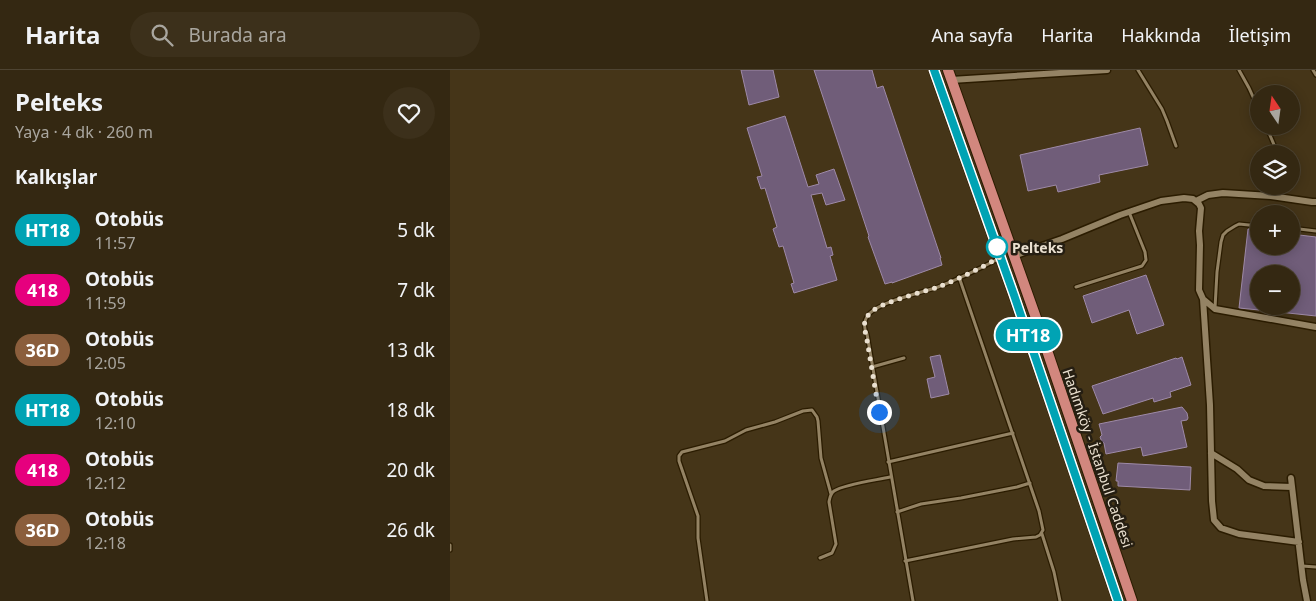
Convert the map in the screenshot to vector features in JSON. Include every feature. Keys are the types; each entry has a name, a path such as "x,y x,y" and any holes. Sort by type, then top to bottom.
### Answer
{"main road":[{"name":"Hadımköy - İstanbul Caddesi","path":"934,70 1118,601"},
{"name":"Hadımköy - İstanbul Caddesi","path":"950,75 1035,316 1132,601"}],"street":[{"path":"950,75 1107,70"},
{"path":"1196,201 1223,193 1272,196 1316,202"},
{"path":"1013,256 1161,201 1184,198 1192,198 1196,201 1201,208 1198,278 1202,299 1210,405 1214,520 1221,528 1239,534 1298,542"},
{"path":"1202,299 1215,309 1316,327"},
{"path":"1211,453 1249,480 1264,486 1292,487"},
{"path":"1291,478 1307,601"}],"lane":[{"path":"1138,70 1162,109 1176,146"},
{"path":"1239,70 1250,90"},
{"path":"1312,70 1316,75"},
{"path":"1076,287 1142,266 1146,260 1145,252 1128,212"},
{"path":"1215,309 1217,272 1223,235 1239,224 1250,225"},
{"path":"1300,229 1316,231"},
{"path":"913,601 864,324 870,313 884,305 939,286 983,267 1000,257"},
{"path":"959,277 1039,511 1043,528 1042,534 1054,572 1060,601"},
{"path":"872,367 904,358"},
{"path":"707,601 698,538 698,516 679,461 679,456 682,452 725,440 746,430 775,422 803,411 812,410 817,417 821,458 831,494 829,502 836,544 832,553 820,558"},
{"path":"888,462 1013,433"},
{"path":"831,494 852,485 890,477"},
{"path":"896,512 922,504 961,498 1030,483"},
{"path":"905,561 1013,539 1036,537 1042,534"},
{"path":"450,545 450,550"},
{"path":"1301,566 1316,567"}],"building":[{"path":"741,70 773,70 779,97 749,105"},
{"path":"814,70 872,70 877,88 883,86 942,265 885,284"},
{"path":"785,116 808,187 819,184 816,175 834,169 845,200 826,205 822,193 811,195 827,248 831,247 833,255 830,256 837,280 794,293 791,284 794,283 783,246 779,247 773,229 777,227 765,188 761,189 757,177 762,176 747,128"},
{"path":"1140,128 1148,165 1099,175 1100,182 1058,192 1056,185 1028,191 1020,155"},
{"path":"1248,229 1250,229 1250,255 1300,255 1300,235 1316,237 1316,316 1300,314 1300,265 1250,265 1250,309 1239,308"},
{"path":"1146,275 1164,325 1137,334 1129,310 1092,323 1083,296"},
{"path":"940,355 949,394 931,398 927,379 935,377 930,357"},
{"path":"1182,357 1191,385 1170,392 1171,397 1154,402 1153,398 1103,414 1092,386"},
{"path":"1182,407 1187,413 1188,418 1181,421 1187,447 1143,456 1141,447 1106,454 1104,443 1100,437 1102,435 1099,424"},
{"path":"1118,463 1191,467 1190,490 1118,486 1118,481 1116,481"}],"bus line":[{"name":"HT18","path":"934,70 1014,295 1118,601"}],"place":[{"name":"Pelteks","path":"997,247"}],"route":[{"path":"879,412 864,328 868,315 884,305 939,286 983,267 1000,257 995,242 997,247"}]}
